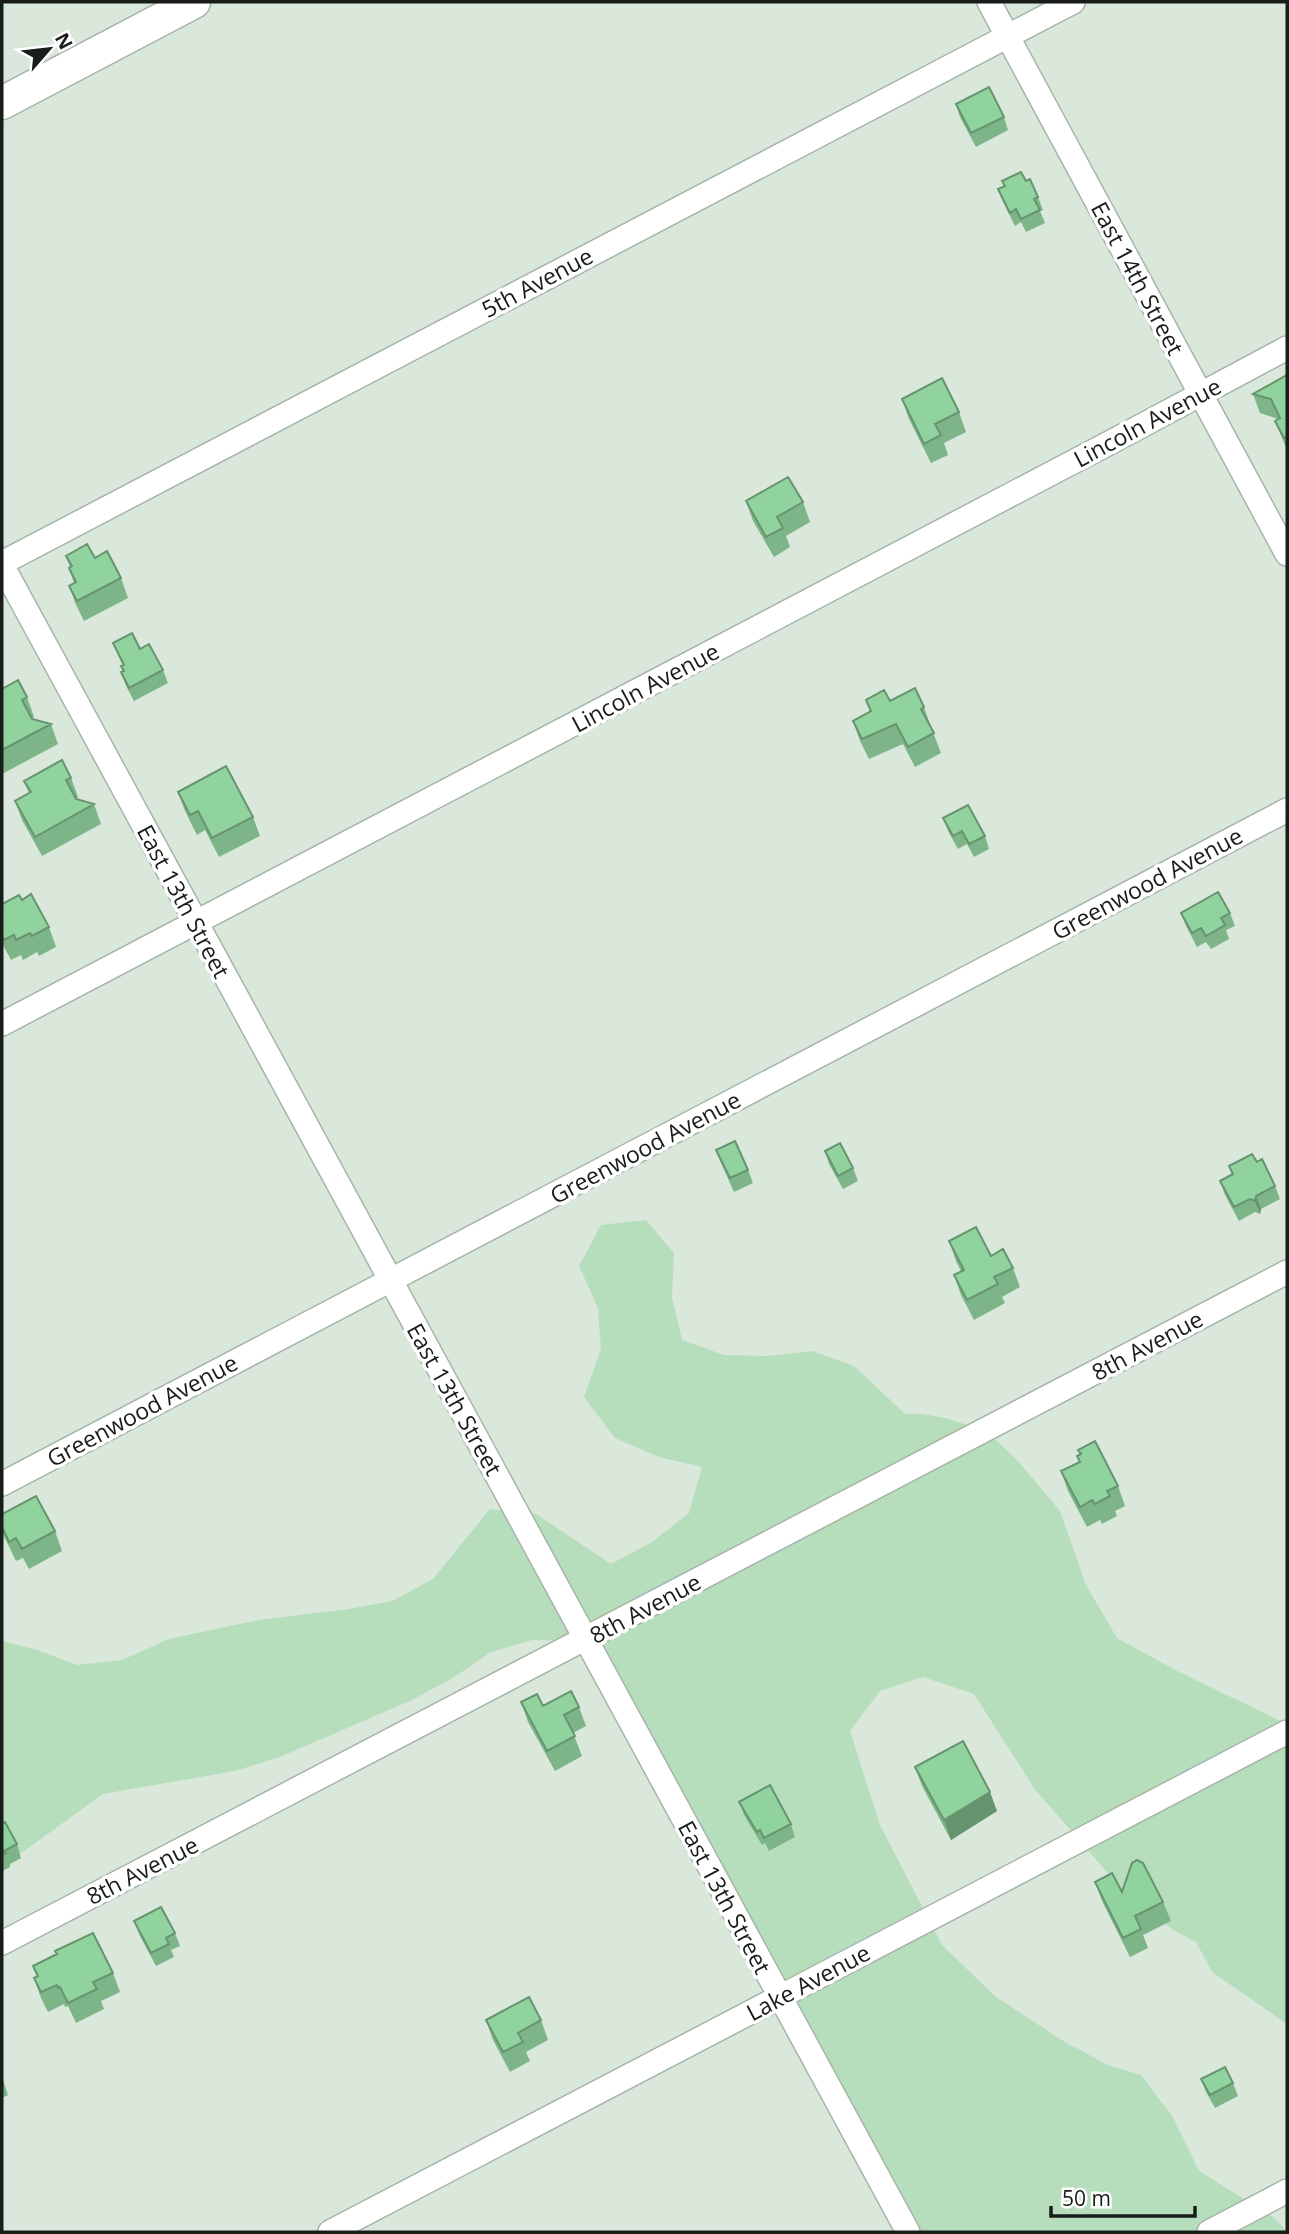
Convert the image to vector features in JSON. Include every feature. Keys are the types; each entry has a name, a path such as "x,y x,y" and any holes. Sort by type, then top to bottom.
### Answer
{"street":[{"path":"2,103 194,2"},
{"name":"East 14th Street","path":"989,2 1287,554"},
{"name":"5th Avenue","path":"2,564 1073,2"},
{"name":"Lincoln Avenue","path":"2,1024 1287,348"},
{"name":"East 13th Street","path":"2,564 908,2232"},
{"name":"Greenwood Avenue","path":"2,1484 1287,810"},
{"name":"8th Avenue","path":"2,1943 1287,1272"},
{"name":"Lake Avenue","path":"330,2232 1287,1732"},
{"path":"1209,2232 1287,2192"}],"green space":[{"path":"646,1220 674,1253 672,1297 682,1340 724,1355 767,1356 812,1351 854,1366 905,1414 949,1419 979,1429 997,1441 1018,1461 1060,1511 1086,1585 1117,1638 1177,1671 1287,1724 1287,2024 1212,1972 1196,1942 1175,1931 1130,1899 1034,1788 974,1694 923,1677 880,1691 850,1731 880,1825 942,1945 996,1997 1065,2042 1108,2065 1141,2075 1172,2116 1199,2171 1275,2218 1287,2232 906,2232 577,1641 532,1640 491,1652 453,1678 412,1700 280,1757 235,1771 103,1794 2,1867 2,1641 35,1649 77,1665 122,1660 169,1639 258,1620 392,1601 433,1579 490,1509 536,1514 611,1564 652,1542 689,1513 702,1467 659,1457 615,1438 584,1397 601,1349 598,1308 579,1266 601,1225"}],"building":[{"path":"989,87 1004,117 971,133 956,104"},
{"path":"1021,172 1026,181 1030,179 1038,197 1034,199 1040,210 1021,219 1016,209 1010,213 998,189 1005,186 1002,181"},
{"path":"1287,375 1287,437 1284,438 1275,421 1280,418 1271,399 1253,394"},
{"path":"942,378 959,412 935,424 941,435 924,444 902,399"},
{"path":"788,477 803,502 777,517 783,528 766,537 746,501"},
{"path":"87,544 95,558 107,551 121,578 77,601 69,586 76,582 66,556"},
{"path":"132,633 140,649 149,644 163,670 129,688 121,672 124,671 121,666 124,665 113,643"},
{"path":"18,680 27,697 22,700 32,719 51,724 2,750 2,689"},
{"path":"915,688 924,707 921,709 934,733 908,747 896,724 862,739 853,721 871,711 866,700 884,690 890,701"},
{"path":"62,760 71,778 66,780 76,799 94,804 35,837 15,801 31,792 24,781"},
{"path":"226,766 253,817 212,838 198,811 190,815 178,792"},
{"path":"968,805 985,836 969,844 962,831 953,836 943,818"},
{"path":"1218,892 1230,913 1221,918 1225,925 1206,936 1201,928 1192,933 1181,913"},
{"path":"31,894 49,927 32,936 30,933 16,940 14,935 4,940 2,904 19,895 22,900"},
{"path":"735,1141 748,1170 730,1178 716,1150"},
{"path":"840,1143 853,1168 838,1176 825,1151"},
{"path":"1252,1154 1257,1162 1262,1159 1275,1186 1256,1196 1255,1201 1250,1199 1234,1207 1220,1181 1233,1174 1229,1166"},
{"path":"976,1227 991,1256 1003,1249 1013,1268 994,1277 998,1284 967,1300 954,1275 964,1270 949,1241"},
{"path":"1095,1441 1118,1486 1107,1491 1110,1496 1095,1504 1092,1500 1080,1507 1061,1471 1080,1462 1077,1456 1081,1454 1078,1450"},
{"path":"36,1496 55,1531 22,1549 16,1538 9,1542 2,1527 2,1514"},
{"path":"571,1691 579,1707 564,1715 575,1736 547,1751 521,1702 537,1694 543,1706"},
{"path":"963,1741 990,1792 944,1820 915,1767"},
{"path":"770,1785 791,1824 764,1838 760,1830 757,1832 739,1802"},
{"path":"5,1822 17,1844 2,1855 2,1824"},
{"path":"1137,1860 1143,1863 1163,1902 1135,1916 1141,1929 1123,1938 1095,1882 1112,1873 1122,1892 1132,1863"},
{"path":"161,1907 175,1933 166,1938 169,1944 151,1953 134,1921"},
{"path":"93,1933 113,1973 93,1982 97,1989 68,2003 57,1985 41,1992 34,1978 38,1976 33,1966 57,1954 55,1951"},
{"path":"529,1997 541,2020 518,2033 523,2042 503,2052 486,2020"},
{"path":"1225,2067 1233,2083 1210,2095 1201,2079"}]}
